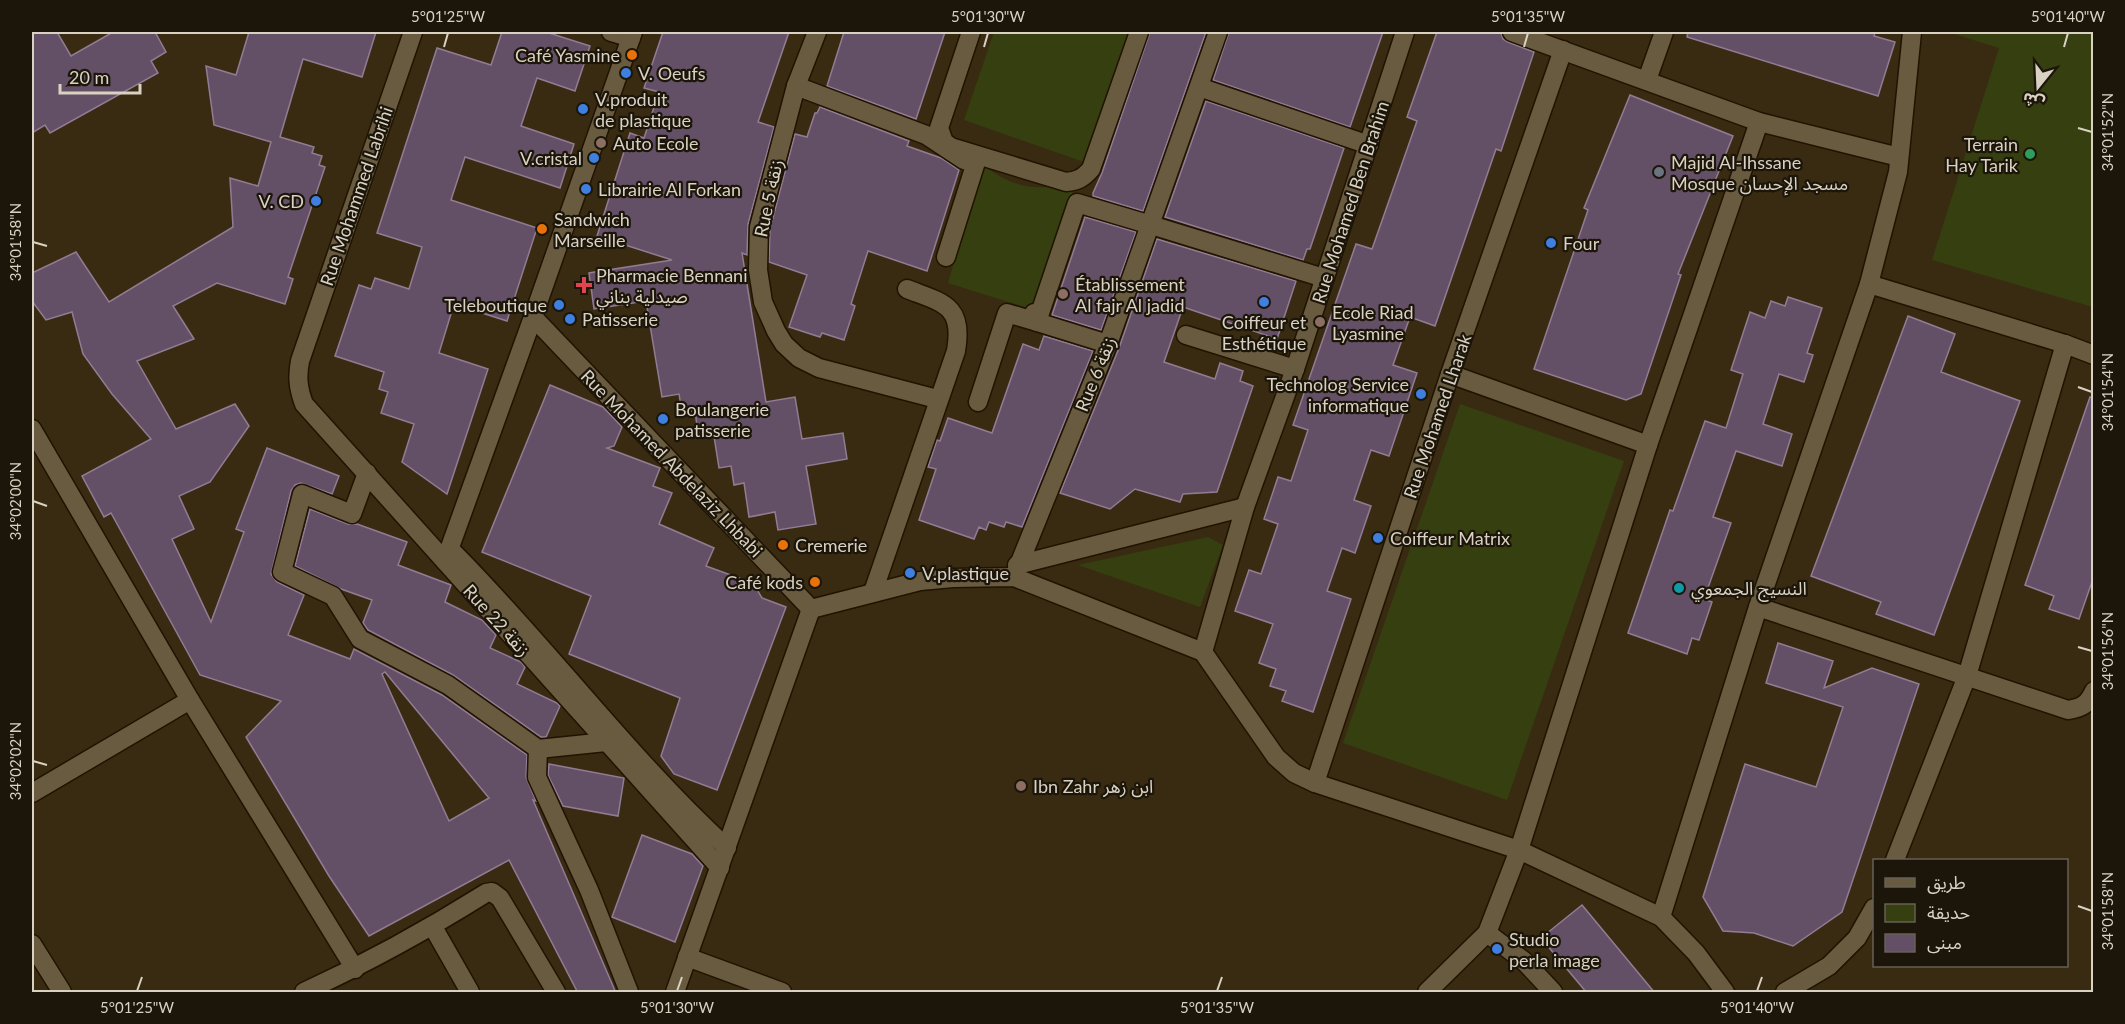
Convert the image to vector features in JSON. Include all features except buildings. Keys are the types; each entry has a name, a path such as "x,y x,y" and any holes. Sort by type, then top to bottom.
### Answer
{"street":[{"name":"Rue Mohammed Labrihi","path":"300,361 413,32"},
{"path":"611,32 632,35 447,555 493,592 572,684 696,820 727,848"},
{"name":"Rue 5 زنقة","path":"817,32 796,86 759,227 758,270 763,302 784,344 799,358 819,368 937,399"},
{"path":"971,32 939,128 944,142 951,147 1066,182 1077,181 1091,169 1139,32"},
{"name":"Rue 6 زنقة","path":"1016,571 1108,344 1218,32"},
{"name":"Rue Mohamed Ben Brahim","path":"1203,652 1245,507 1295,369 1405,32"},
{"path":"1512,32 1759,122 1899,157"},
{"path":"1647,80 1664,32"},
{"path":"1661,917 1758,608 1869,284 1896,181 1912,32"},
{"name":"Rue Mohamed Lharak","path":"1315,783 1450,374 1563,50"},
{"path":"796,86 926,135 964,160 976,162 946,257"},
{"path":"1199,87 1369,145"},
{"path":"1427,993 1487,933 1519,850 1648,445 1759,122"},
{"path":"1036,318 1077,203 1324,278"},
{"path":"1869,284 2094,355"},
{"path":"873,592 937,399 956,351 959,333 956,318 945,304 907,290"},
{"path":"978,402 1007,313 1036,318 1108,344"},
{"name":"Rue Mohamed Abdelaziz Lhbabi","path":"533,317 811,609"},
{"path":"1186,335 1295,369"},
{"path":"1896,859 1967,676 2065,344"},
{"name":"Rue 22 زنقة","path":"300,361 297,375 304,404 447,555 606,742 720,868"},
{"path":"1450,374 1648,445"},
{"path":"32,429 190,700 354,969"},
{"path":"367,473 352,514 302,494 282,572 333,596 360,639 448,685 538,749 606,742"},
{"path":"675,993 811,609 920,581 1016,571 1245,507"},
{"path":"1016,571 1203,652 1276,757 1294,773 1315,783 1519,850 1661,917 1696,953 1725,993"},
{"path":"1758,608 2068,710 2080,708 2088,702 2094,691"},
{"path":"32,793 190,700"},
{"path":"538,749 537,777 589,890 629,993"},
{"path":"304,993 433,927 486,892 496,894 556,993"},
{"path":"1785,993 1829,966 1857,938 1873,911"},
{"path":"433,927 470,993"},
{"path":"1487,933 1524,961 1554,993"},
{"path":"32,944 62,993"},
{"path":"687,957 782,993"}],"green space":[{"path":"994,32 1132,32 1087,163 964,120"},
{"name":"Terrain Hay Tarik","path":"1948,32 2093,32 2093,307 1932,260 1999,48"},
{"path":"983,165 1004,179 1024,186 1069,185 1074,188 1031,309 948,283"},
{"path":"1460,404 1624,461 1507,800 1343,743"},
{"path":"1208,537 1223,545 1200,607 1078,565"}],"place":[{"name":"Café Yasmine","path":"632,55"},
{"name":"V. Oeufs","path":"626,73"},
{"name":"V.produit de plastique","path":"583,109"},
{"name":"Auto Ecole","path":"601,143"},
{"name":"Terrain Hay Tarik","path":"2030,154"},
{"name":"V.cristal","path":"594,158"},
{"name":"Majid Al-Ihssane Mosque مسجد الإحسان","path":"1659,172"},
{"name":"Librairie Al Forkan","path":"586,189"},
{"name":"V. CD","path":"316,201"},
{"name":"Sandwich Marseille","path":"542,229"},
{"name":"Four","path":"1551,243"},
{"name":"Pharmacie Bennani صيدلية بناني","path":"584,285"},
{"name":"Établissement Al fajr Al jadid","path":"1063,294"},
{"name":"Coiffeur et Esthétique","path":"1264,302"},
{"name":"Teleboutique","path":"559,305"},
{"name":"Patisserie","path":"570,319"},
{"name":"Ecole Riad Lyasmine","path":"1320,322"},
{"name":"Technolog Service informatique","path":"1421,394"},
{"name":"Boulangerie patisserie","path":"663,419"},
{"name":"Coiffeur Matrix","path":"1378,538"},
{"name":"Cremerie","path":"783,545"},
{"name":"V.plastique","path":"910,573"},
{"name":"Café kods","path":"815,582"},
{"name":"النسيج الجمعوي","path":"1679,588"},
{"name":"Ibn Zahr ابن زهر","path":"1021,786"},
{"name":"Studio perla image","path":"1497,949"}]}
